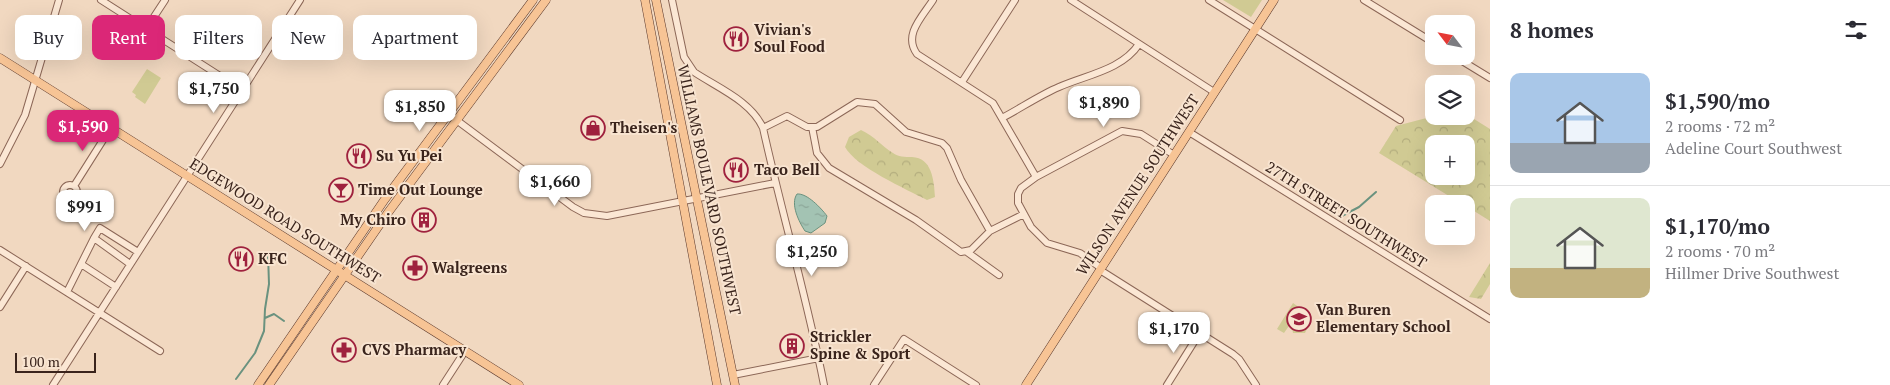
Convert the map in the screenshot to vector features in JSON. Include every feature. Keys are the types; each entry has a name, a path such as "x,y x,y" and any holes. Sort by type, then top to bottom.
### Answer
{"main road":[{"path":"258,385 336,269 447,113 533,0"},
{"path":"269,385 344,274 456,119 546,0"},
{"name":"WILLIAMS BOULEVARD SOUTHWEST","path":"645,0 716,385"},
{"name":"WILLIAMS BOULEVARD SOUTHWEST","path":"656,0 735,385"},
{"name":"WILSON AVENUE SOUTHWEST","path":"1026,385 1274,0"},
{"name":"EDGEWOOD ROAD SOUTHWEST","path":"0,58 519,385"}],"street":[{"path":"0,164 18,132 59,0"},
{"path":"101,0 124,15"},
{"path":"155,15 165,0"},
{"path":"53,385 300,0"},
{"path":"672,0 684,57 688,66 694,72 750,108 758,117 763,128 784,221 794,247 824,385"},
{"path":"933,0 914,30 911,38 912,48 917,54 993,103 1036,178"},
{"path":"962,82 1014,0"},
{"path":"1071,0 1214,92"},
{"path":"1209,0 1400,120"},
{"path":"1364,0 1425,37"},
{"path":"165,41 242,90"},
{"path":"1002,118 1058,87 1121,62 1134,52 1139,44"},
{"path":"1469,65 1490,78"},
{"path":"763,128 770,126 782,116 787,116 812,127 823,124 857,102 876,104 906,132 942,143 947,148 961,180 990,230"},
{"path":"447,113 584,213 607,216 775,183"},
{"path":"812,127 817,153 829,168 916,220 954,248 966,252 999,275"},
{"path":"74,186 110,128"},
{"path":"1174,155 1141,134 1132,131 1122,132 1021,188 1018,194 1018,204 1031,227 1047,243 1080,253 1101,269 1239,359 1256,385"},
{"name":"27TH STREET SOUTHWEST","path":"1189,132 1490,319"},
{"path":"966,252 972,250 990,230 1022,214"},
{"path":"68,292 100,228 138,252"},
{"path":"94,238 130,264"},
{"path":"0,250 160,351"},
{"path":"81,264 116,286"},
{"path":"0,306 26,266"},
{"path":"1167,385 1199,334"},
{"path":"874,385 904,339 976,385"},
{"path":"443,385 465,351"},
{"path":"733,375 818,358"}],"green space":[{"path":"1223,0 1262,0 1251,17"},
{"path":"147,69 161,78 145,104 135,97 136,95 132,92"},
{"path":"1425,118 1425,125 1475,125 1475,120 1490,129 1490,221 1475,212 1475,195 1447,195 1431,185 1475,185 1475,135 1425,135 1425,181 1379,153 1396,126"},
{"path":"861,130 895,154 919,158 924,161 933,177 935,197 927,200 907,190 870,170 851,155 845,147 849,137"},
{"path":"1490,263 1490,284 1481,299 1469,297"},
{"path":"1293,303 1300,308 1295,317 1310,317 1311,320 1305,333 1293,333 1291,323 1284,333 1277,329"}],"water":[{"path":"797,194 809,198 827,216 825,223 811,233 805,231 796,213 794,203"}],"waterway":[{"path":"1340,217 1359,207 1376,192"},
{"path":"236,379 255,353 264,331 269,284 268,254"},
{"path":"265,318 274,314 284,321"}],"place":[{"name":"Vivian's Soul Food","path":"736,39"},
{"name":"Theisen's","path":"593,128"},
{"name":"Su Yu Pei","path":"359,156"},
{"name":"Taco Bell","path":"736,170"},
{"name":"Time Out Lounge","path":"341,190"},
{"name":"My Chiro","path":"424,220"},
{"name":"KFC","path":"241,259"},
{"name":"Walgreens","path":"415,268"},
{"name":"Van Buren Elementary School","path":"1299,319"},
{"name":"Strickler Spine & Sport","path":"792,346"},
{"name":"CVS Pharmacy","path":"344,350"}]}
